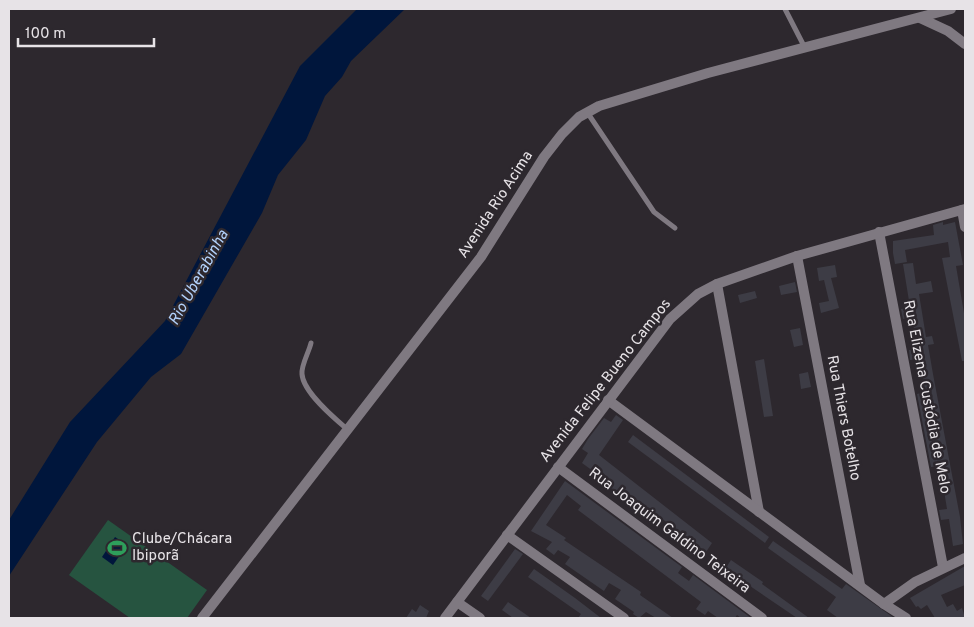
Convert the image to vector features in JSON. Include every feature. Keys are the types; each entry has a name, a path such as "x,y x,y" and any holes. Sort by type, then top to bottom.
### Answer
{"street":[{"name":"Avenida Rio Acima","path":"202,618 481,257 544,158 562,134 586,111 708,73 951,9"},
{"path":"948,31 951,9"},
{"path":"920,18 948,31 965,44"},
{"path":"964,209 965,227"},
{"name":"Avenida Felipe Bueno Campos","path":"445,618 670,319 698,294 717,284 797,256 964,209"},
{"name":"Rua Elizena Custódia de Melo","path":"879,232 943,567"},
{"name":"Rua Thiers Botelho","path":"797,256 860,585"},
{"path":"717,284 759,512"},
{"path":"608,400 884,604 906,618"},
{"name":"Rua Joaquim Galdino Teixeira","path":"558,467 762,618"},
{"path":"507,536 624,618"},
{"path":"884,604 915,582 965,558"},
{"path":"457,602 480,618"}],"lane":[{"path":"785,9 804,48"},
{"path":"586,111 654,212 675,228"},
{"path":"311,343 302,373 306,384 313,396 347,429"}],"green space":[{"name":"Clube/Chácara Ibiporã","path":"108,520 207,590 187,618 130,618 69,575"}],"water":[{"name":"Rio Uberabinha","path":"357,9 405,9 351,61 342,77 325,96 306,140 278,175 262,213 181,354 151,377 97,442 9,576 9,520 70,422 165,321 300,66"},
{"path":"115,537 127,545 113,565 102,557"}],"building":[{"path":"943,222 943,225 955,222 963,265 956,266 965,319 965,361 962,361 942,258 950,257 948,242 905,250 907,262 895,264 893,253 893,241 934,235 933,225"},
{"path":"913,263 916,284 931,281 933,292 919,294 926,337 932,336 934,344 928,345 960,517 963,544 953,546 949,519 941,520 939,510 947,509 940,466 931,467 917,394 925,392 920,359 910,360 909,350 917,349 912,317 903,319 901,309 910,307 903,264"},
{"path":"835,265 837,277 831,278 839,308 821,313 819,303 829,301 824,280 819,281 817,268"},
{"path":"795,282 797,292 781,295 779,286"},
{"path":"755,291 757,298 740,303 738,295"},
{"path":"800,328 803,345 794,347 790,330"},
{"path":"764,359 773,416 764,417 755,361"},
{"path":"808,372 811,387 801,389 799,374"},
{"path":"616,415 623,420 599,455 712,543 706,552 620,487 616,492 609,487 591,474 593,471 582,463 588,453 582,449 588,439 604,418 611,422"},
{"path":"633,435 769,537 765,543 628,442"},
{"path":"565,481 682,567 678,573 689,581 693,575 751,618 741,618 737,615 735,618 718,618 708,611 705,615 696,609 701,602 578,510 581,506 567,495 546,525 566,538 564,540 641,592 640,595 673,618 656,618 646,612 639,618 633,614 634,612 615,599 621,590 609,583 604,591 565,564 570,557 558,550 554,555 546,549 552,542 531,531"},
{"path":"773,541 842,589 846,584 894,618 838,618 827,610 836,597 768,548"},
{"path":"515,549 523,554 488,601 481,596"},
{"path":"731,560 809,618 797,618 725,569"},
{"path":"965,566 965,585 941,595 947,607 953,604 957,611 962,608 965,618 935,618 927,605 921,609 918,606 916,607 910,598"},
{"path":"534,569 601,618 578,618 581,614 528,577"},
{"path":"508,602 531,618 513,618 502,610"},
{"path":"420,605 429,611 426,618 406,618 412,609 416,612"}],"place":[{"name":"Clube/Chácara Ibiporã","path":"117,548"}]}
